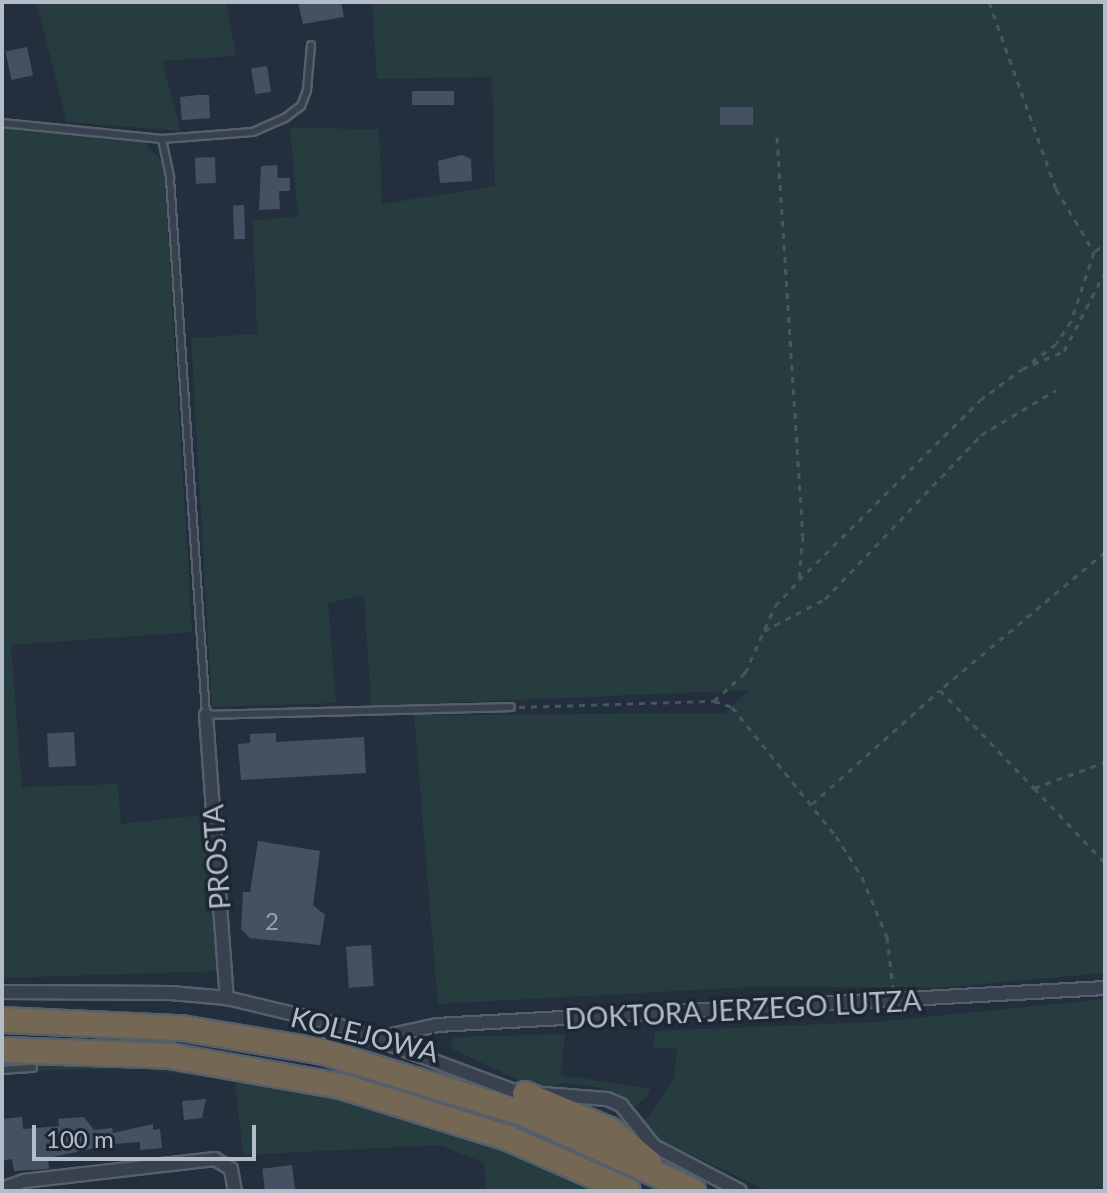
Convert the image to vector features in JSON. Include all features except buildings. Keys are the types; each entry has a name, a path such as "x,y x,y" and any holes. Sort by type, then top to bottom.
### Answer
{"highway":[{"name":"KOLEJOWA","path":"2,1020 181,1028 324,1052 488,1101 664,1165 693,1191"},
{"name":"KOLEJOWA","path":"2,1050 138,1053 341,1086 508,1138 628,1191"},
{"path":"525,1094 623,1138 664,1165"}],"street":[{"name":"PROSTA","path":"206,715 227,998"},
{"name":"DOKTORA JERZEGO LUTZA","path":"382,1037 437,1025 1105,988"},
{"name":"KOLEJOWA","path":"2,992 171,993 227,998 382,1037 525,1094"},
{"path":"2,1189 24,1181 215,1159 231,1169 235,1191"},
{"path":"664,1165 740,1191"}],"lane":[{"path":"2,123 162,139 253,132 285,118 301,106 307,90 311,45"},
{"path":"162,139 172,206 206,715 511,707"},
{"path":"2,1070 33,1068"}],"path":[{"path":"989,2 1056,189 1094,252"},
{"path":"777,137 803,536 799,580"},
{"path":"714,701 745,673 775,606 799,580 980,400 1056,344 1071,321 1094,252 1105,244"},
{"path":"1022,369 1064,351 1105,272"},
{"path":"764,631 825,599 981,435 1056,390"},
{"path":"811,805 940,690 1105,552"},
{"path":"940,690 1105,863"},
{"path":"511,707 714,701 732,707 811,805 876,904 887,937 894,1002"},
{"path":"1034,788 1105,762"}],"green space":[{"path":"36,2 226,2 236,56 162,61 181,131 67,122"},
{"path":"372,2 1105,2 1105,973 950,987 749,987 438,1004 414,715 725,713 749,690 371,706 364,595 328,603 336,703 212,707 191,338 257,334 253,221 298,216 290,128 379,129 382,204 495,186 492,77 377,79"},
{"path":"2,128 142,140 164,164 192,632 11,645 22,787 118,784 121,824 202,815 219,971 2,978"},
{"path":"1105,999 1105,1191 768,1191 662,1141 644,1122 674,1080 677,1049 654,1048 655,1031 875,1022"},
{"path":"565,1034 561,1075 651,1089 646,1098 631,1108 623,1096 602,1088 564,1083 539,1089 454,1050 451,1042 454,1037"},
{"path":"62,1060 186,1069 324,1093 512,1152 601,1191 486,1191 484,1163 440,1145 243,1155 235,1081 136,1068 38,1071 38,1063"}]}
